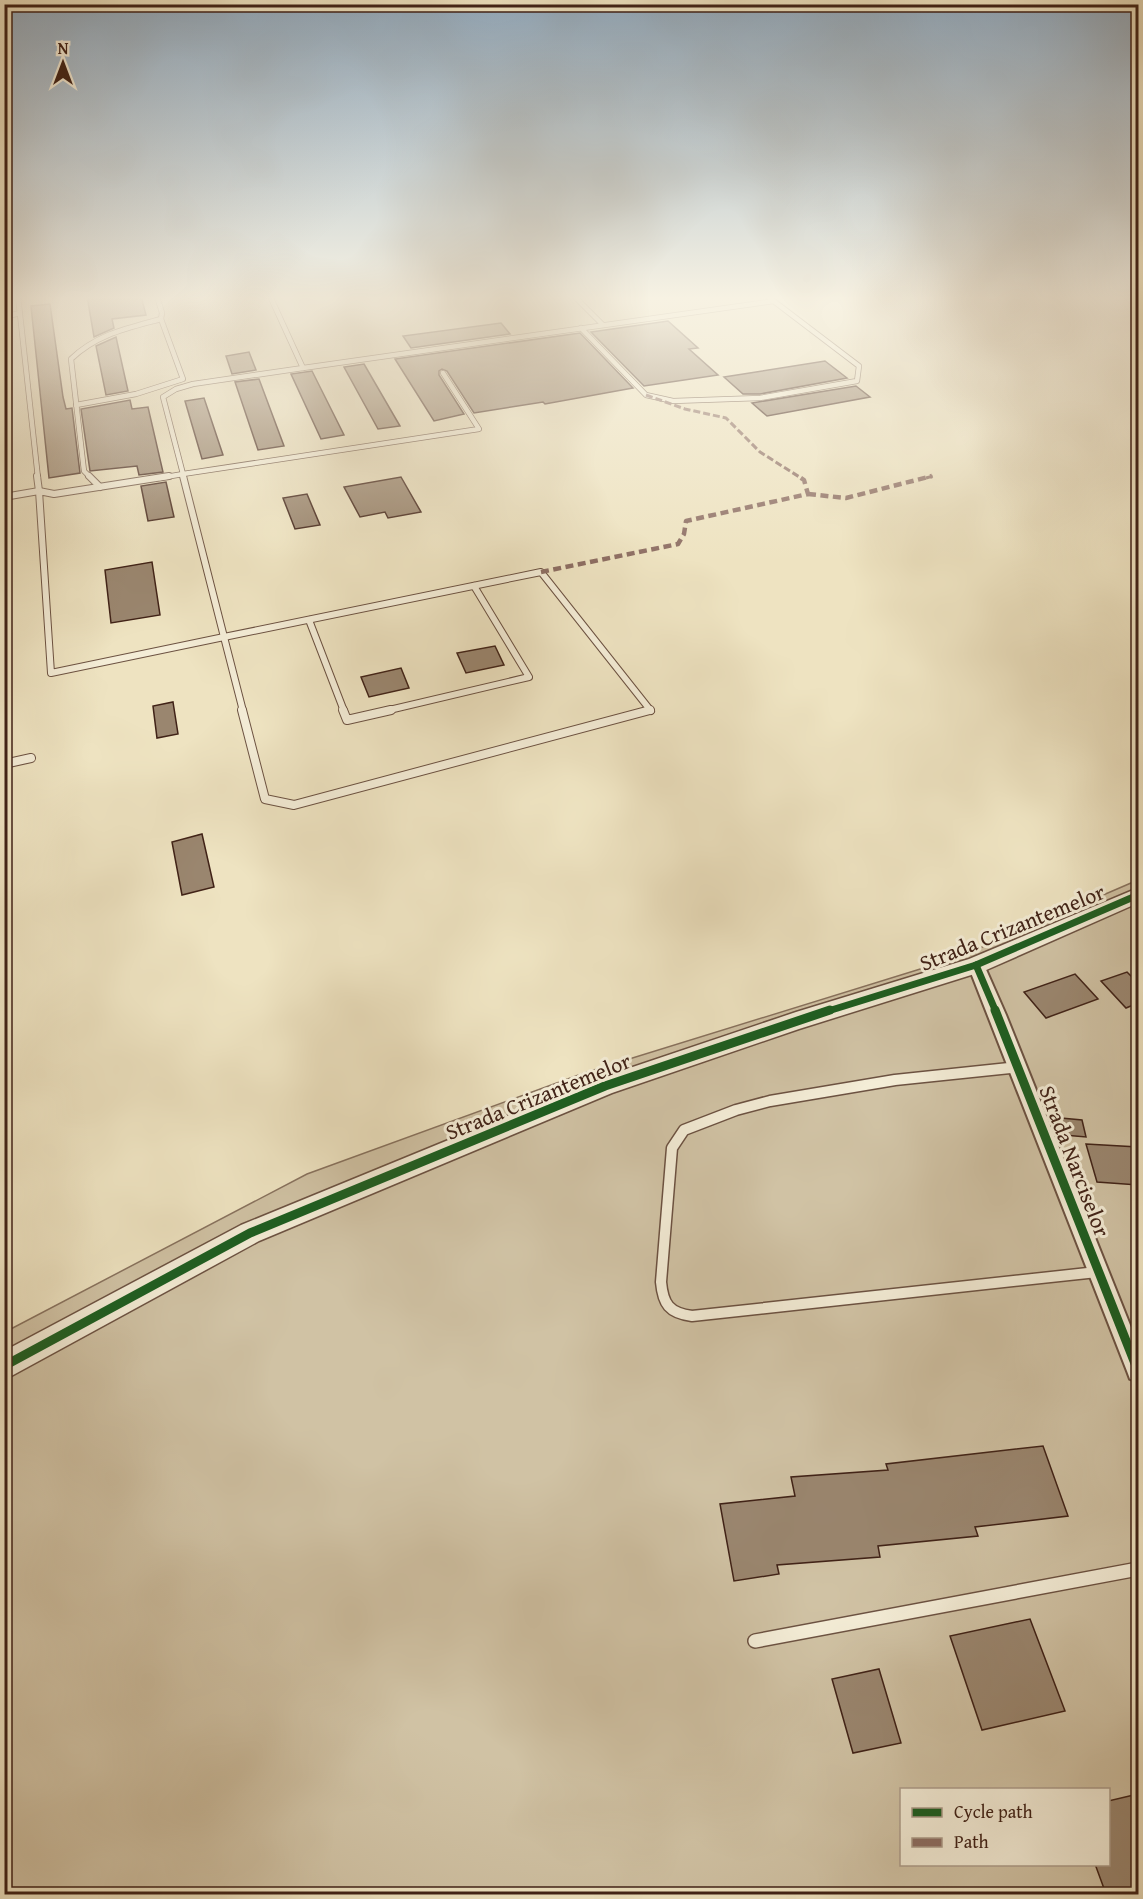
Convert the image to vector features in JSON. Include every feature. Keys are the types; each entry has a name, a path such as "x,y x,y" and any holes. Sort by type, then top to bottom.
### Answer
{"street":[{"name":"Strada Crizantemelor","path":"4,1366 260,1228 605,1086 796,1021 976,965 1138,895"},
{"name":"Strada Narciselor","path":"976,965 1020,1067 1097,1272 1138,1371"}],"lane":[{"path":"28,385 39,491 51,673 224,638 541,572 651,711 294,804 265,799 224,638 182,473 163,397 176,389 191,385"},
{"path":"74,385 84,471 100,487"},
{"path":"76,405 136,394 165,385"},
{"path":"4,497 39,491 54,494 479,429 450,385"},
{"path":"636,385 646,395 664,399 760,398 836,385"},
{"path":"309,620 347,720 529,677 474,586"},
{"path":"4,764 31,758"},
{"path":"1020,1067 895,1080 770,1101 736,1110 684,1130 672,1148 661,1282 662,1300 669,1310 681,1315 692,1316 1097,1272"},
{"path":"755,1641 1138,1569"}],"shaded area":[{"path":"1138,880 1138,1894 5,1894 5,1332 307,1174 584,1073 959,957"}],"building":[{"path":"39,385 61,385 66,409 72,408 80,473 49,478"},
{"path":"104,385 127,385 128,391 106,395"},
{"path":"236,385 261,385 284,446 258,450"},
{"path":"296,385 319,385 344,435 321,439"},
{"path":"354,385 376,385 400,426 378,429"},
{"path":"411,385 445,385 464,414 434,421"},
{"path":"456,385 630,385 633,388 545,404 543,402 474,413"},
{"path":"733,385 811,385 760,394 743,394"},
{"path":"856,386 870,397 767,416 752,403"},
{"path":"204,398 223,455 202,459 185,401"},
{"path":"130,400 132,409 148,407 163,472 139,475 137,466 90,471 81,409"},
{"path":"401,477 421,512 388,518 385,512 360,517 344,487"},
{"path":"166,482 174,517 148,521 141,486"},
{"path":"307,494 320,525 295,529 283,498"},
{"path":"152,562 160,615 111,623 105,570"},
{"path":"495,646 504,665 466,673 457,653"},
{"path":"401,668 409,688 369,697 361,677"},
{"path":"173,702 178,734 157,738 153,706"},
{"path":"202,834 214,887 182,895 172,842"},
{"path":"1127,972 1138,983 1138,1003 1126,1008 1101,981"},
{"path":"1075,974 1098,999 1046,1018 1024,992"},
{"path":"1061,1118 1082,1120 1086,1137 1064,1135"},
{"path":"1086,1144 1138,1147 1138,1185 1097,1182"},
{"path":"1043,1446 1068,1516 975,1527 978,1536 878,1546 880,1557 777,1565 779,1574 734,1581 720,1504 795,1496 791,1477 888,1470 886,1464"},
{"path":"1030,1619 1065,1711 982,1730 950,1636"},
{"path":"879,1669 901,1743 853,1753 832,1679"},
{"path":"1138,1794 1138,1894 1106,1894 1096,1866 1110,1866 1110,1801"}],"marked path":[{"path":"541,572 678,544 684,534 686,521 808,494 804,480 760,452 726,418 685,409 646,395"},
{"path":"808,494 846,498 933,476"}],"cycle path":[{"path":"4,1366 250,1233 605,1086 796,1021 976,965 1138,895"},
{"path":"976,965 1138,1371"}]}
